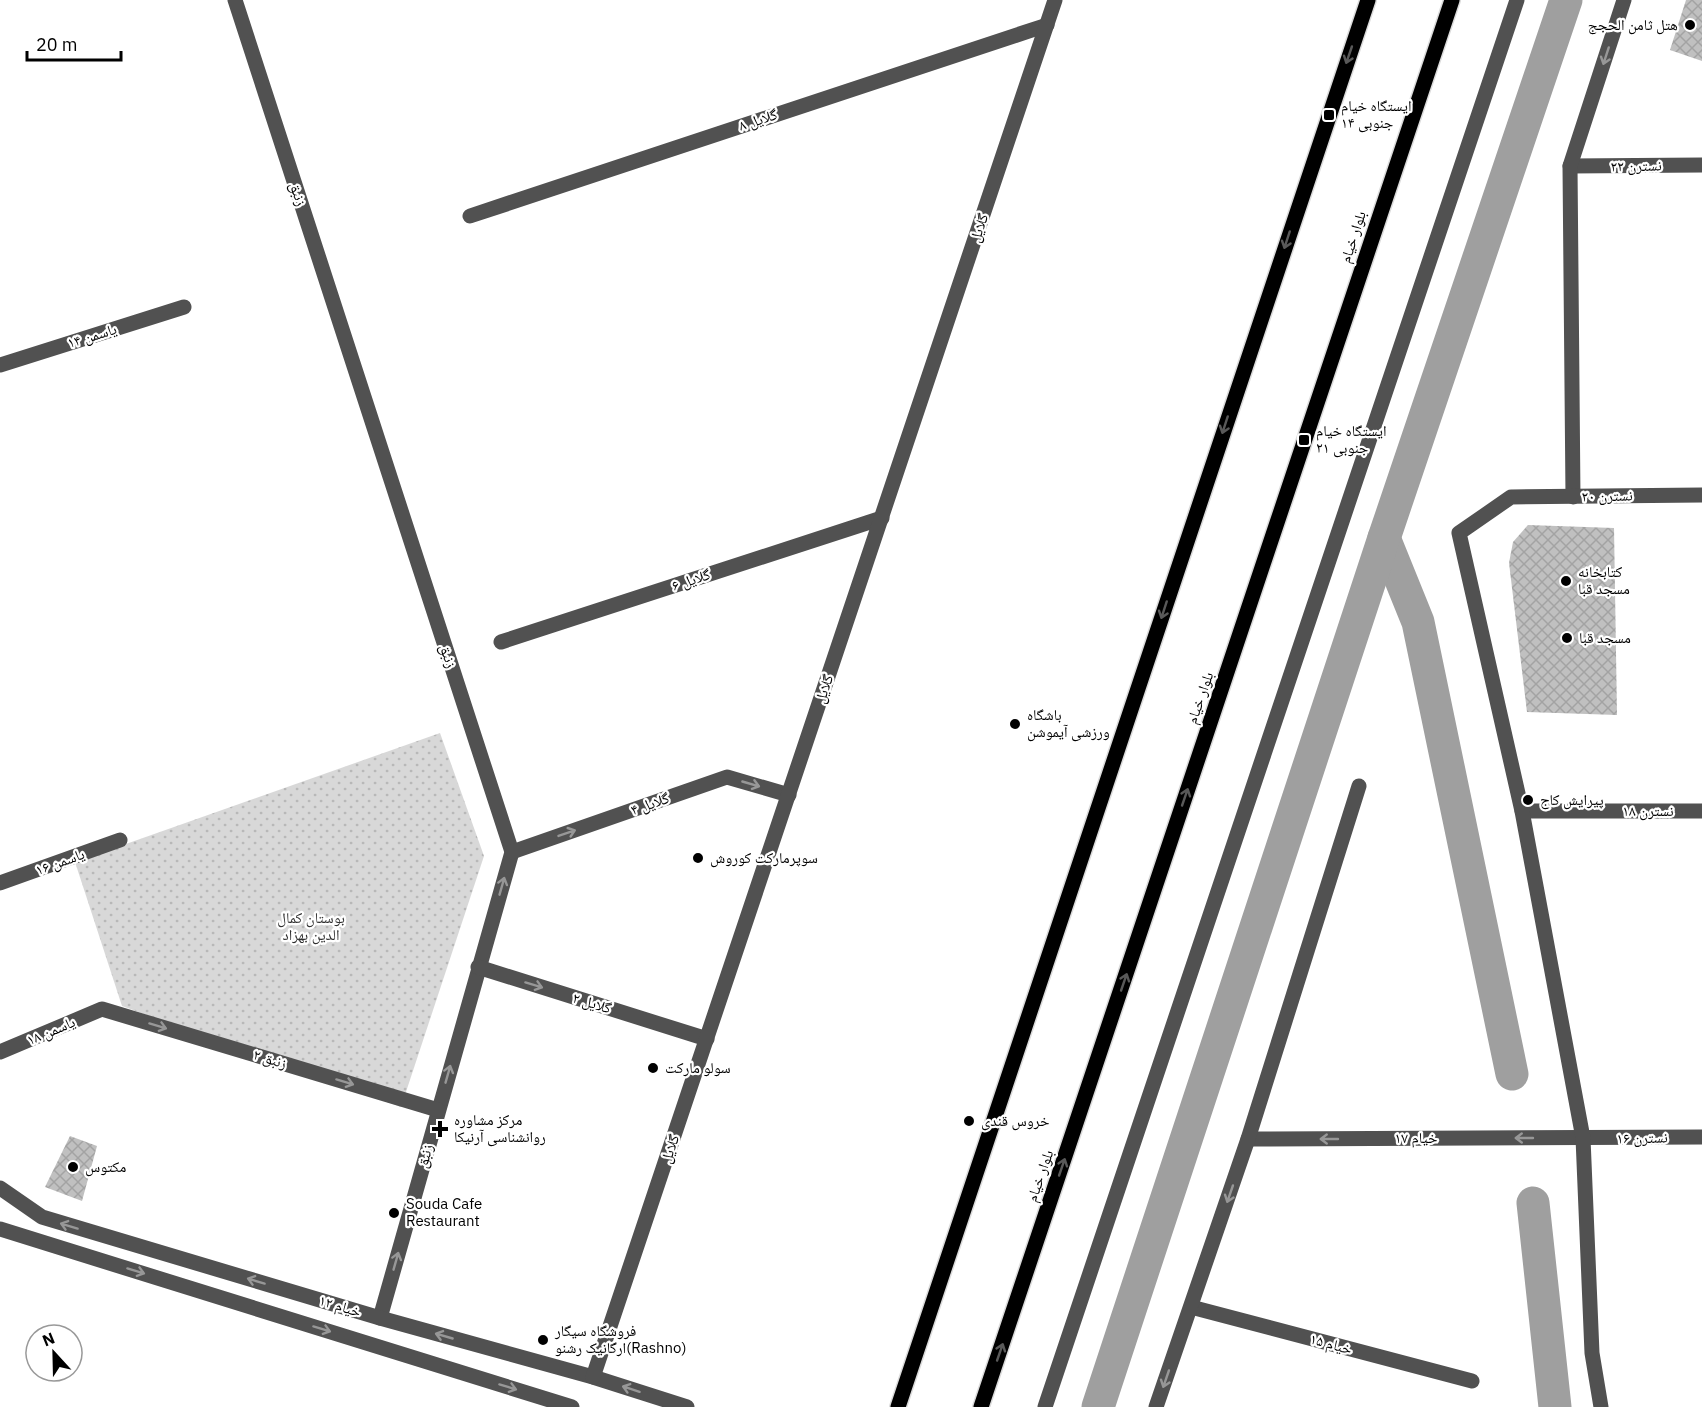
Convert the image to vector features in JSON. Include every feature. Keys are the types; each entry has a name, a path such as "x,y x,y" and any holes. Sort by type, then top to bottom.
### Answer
{"main road":[{"path":"898,1407 1368,0"},
{"name":"بلوار خیام","path":"981,1407 1452,0"}],"street":[{"name":"زنبق","path":"235,0 512,852 380,1318"},
{"name":"گلایل","path":"593,1377 1055,0"},
{"path":"1045,1407 1517,0"},
{"path":"1573,496 1570,166 1624,0"},
{"name":"گلایل ۸","path":"470,216 1047,25"},
{"name":"نسترن ۲۲","path":"1570,166 1702,165"},
{"name":"یاسمن ۱۴","path":"0,365 184,307"},
{"name":"نسترن ۲۰","path":"1522,811 1459,533 1511,497 1702,495"},
{"name":"گلایل ۶","path":"501,642 882,518"},
{"name":"گلایل ۴","path":"512,852 727,777 789,795"},
{"path":"1156,1407 1248,1139 1359,786"},
{"path":"1522,811 1583,1138 1592,1353 1601,1407"},
{"name":"نسترن ۱۸","path":"1522,811 1702,811"},
{"name":"یاسمن ۱۶","path":"0,883 120,840"},
{"name":"گلایل ۲","path":"478,967 707,1039"},
{"name":"زنبق ۲","path":"102,1009 438,1110"},
{"name":"یاسمن ۱۸","path":"0,1052 102,1009"},
{"name":"نسترن ۱۶","path":"1583,1138 1702,1137"},
{"name":"خیام ۱۷","path":"1248,1139 1583,1138"},
{"name":"خیام ۱۲","path":"0,1188 42,1217 380,1318 593,1377 687,1407"},
{"name":"خیام ۱۲","path":"0,1229 572,1407"},
{"name":"خیام ۱۵","path":"1191,1307 1472,1381"}],"green space":[{"name":"بوستان کمال الدین بهزاد","path":"440,733 484,856 401,1107 122,1006 75,862"}],"building":[{"name":"هتل ثامن الحجج","path":"1686,0 1702,0 1702,61 1670,50"},
{"name":"مسجد قبا","path":"1528,525 1614,528 1617,715 1527,712 1509,563 1513,542"},
{"name":"مکتوس","path":"70,1136 97,1146 82,1201 45,1187"}],"waterway":[{"path":"1098,1407 1384,538 1566,0"},
{"path":"1384,538 1418,622 1512,1074"},
{"path":"1533,1203 1555,1407"}],"place":[{"name":"هتل ثامن الحجج","path":"1690,25"},
{"name":"ایستگاه خیام جنوبی ۱۴","path":"1329,115"},
{"name":"ایستگاه خیام جنوبی ۲۱","path":"1304,440"},
{"name":"کتابخانه مسجد قبا","path":"1566,581"},
{"name":"مسجد قبا","path":"1567,638"},
{"name":"باشگاه ورزشی آیموشن","path":"1015,724"},
{"name":"پیرایش کاج","path":"1528,800"},
{"name":"سوپرمارکت کوروش","path":"698,858"},
{"name":"سولو مارکت","path":"653,1068"},
{"name":"خروس قندی","path":"969,1121"},
{"name":"مرکز مشاوره روانشناسی آرنیکا","path":"440,1129"},
{"name":"مکتوس","path":"73,1167"},
{"name":"Souda Cafe Restaurant","path":"394,1213"},
{"name":"فروشگاه سیگار ارگانیک رشنو(Rashno)","path":"543,1340"}]}
